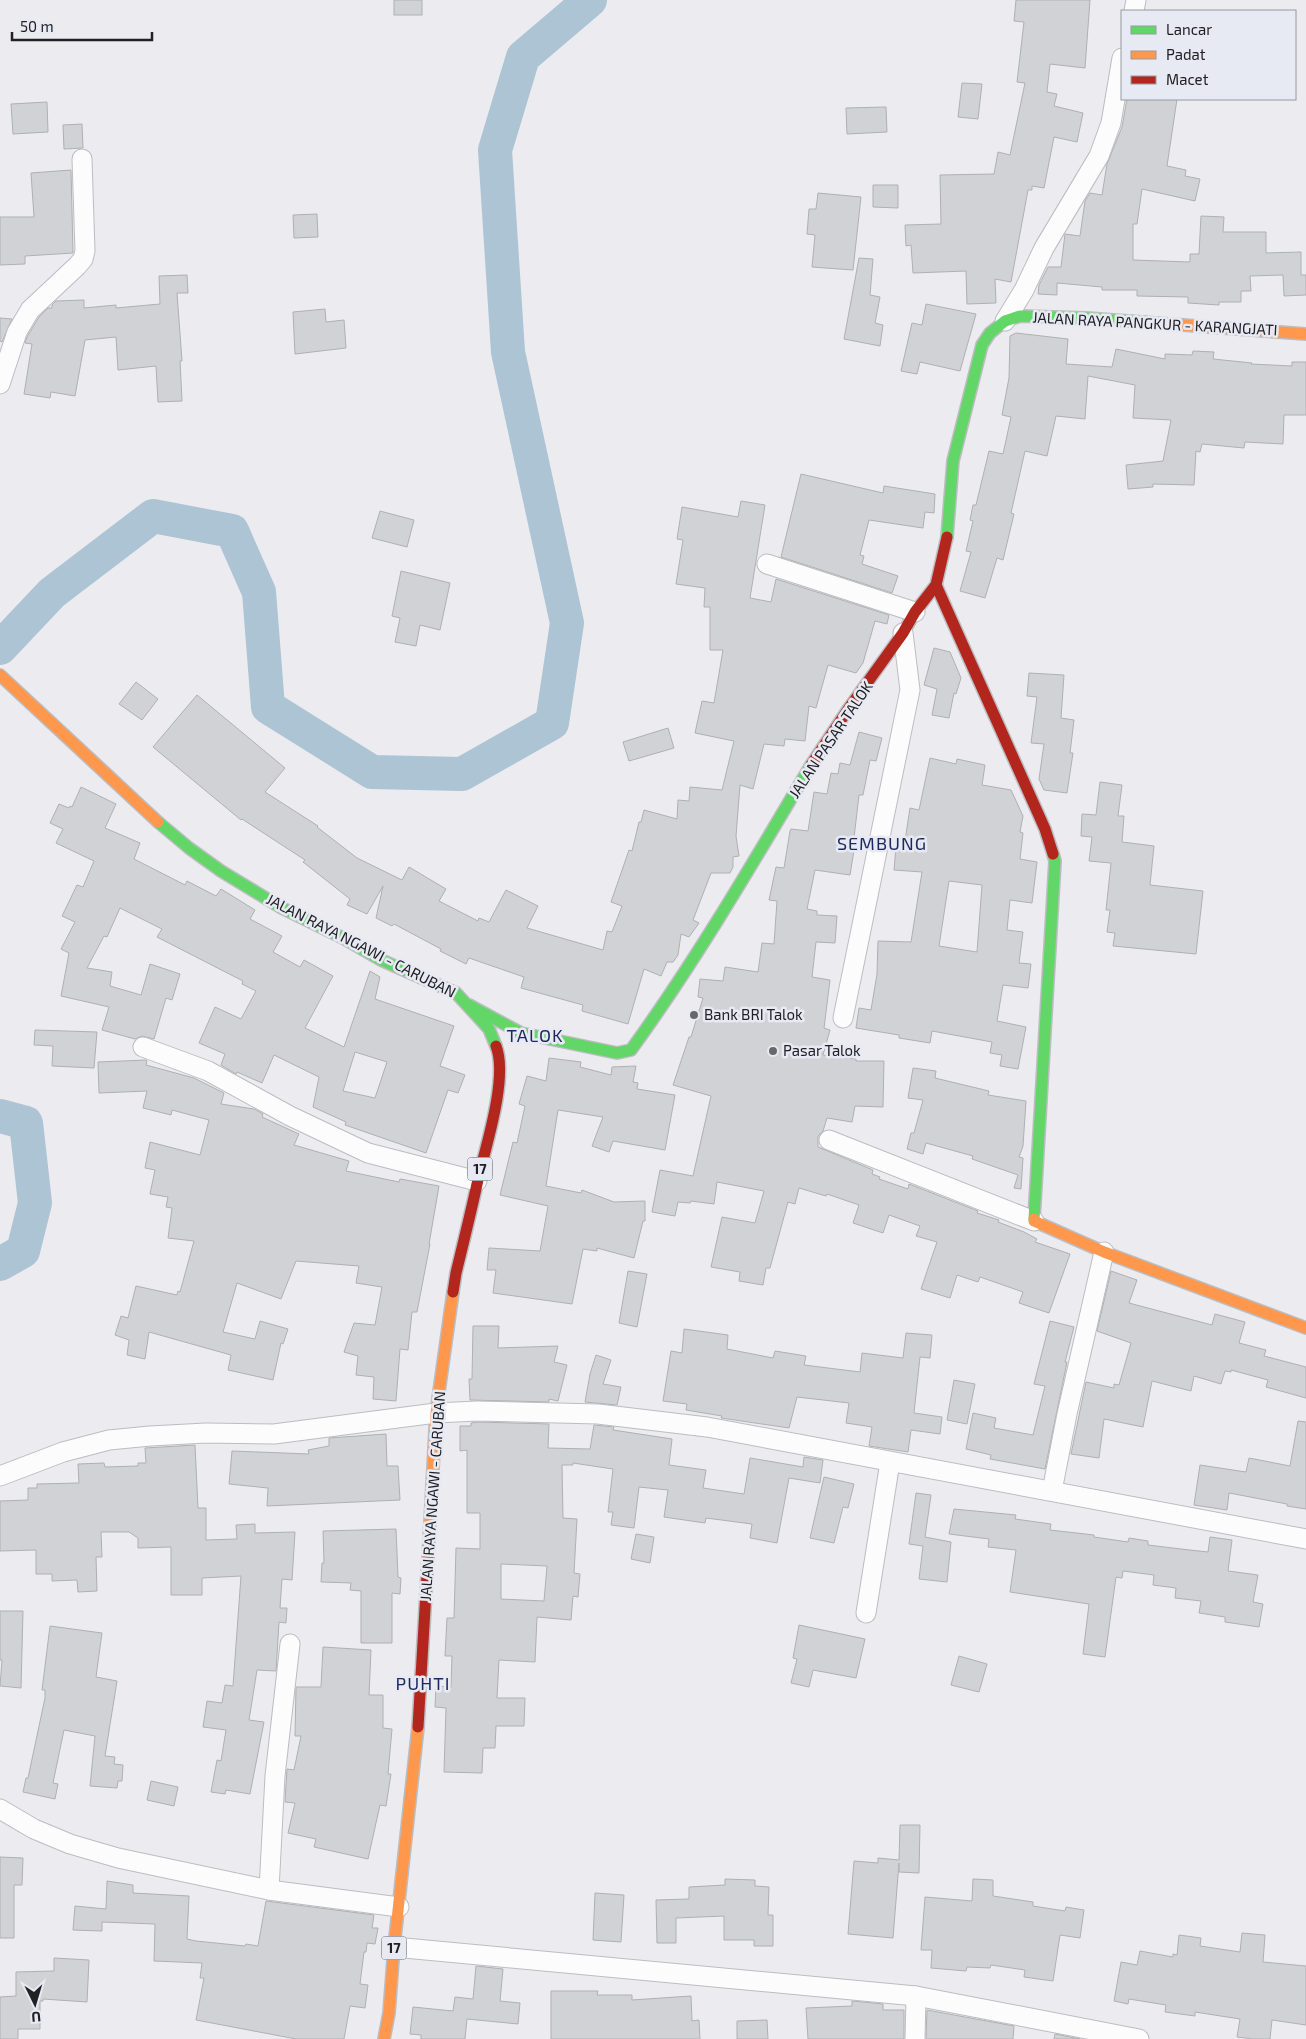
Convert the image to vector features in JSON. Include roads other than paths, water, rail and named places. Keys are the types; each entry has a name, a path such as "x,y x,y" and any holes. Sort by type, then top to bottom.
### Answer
{"main road":[{"name":"JALAN RAYA PANGKUR - KARANGJATI","path":"1005,321 1020,316 1086,318 1306,334"},
{"name":"JALAN PASAR TALOK","path":"467,1004 521,1033 617,1053 631,1050 665,1002 726,908 813,762 903,633 915,612 936,585 946,545 953,461 982,345 990,333 1005,321"},
{"path":"936,585 1045,829 1055,861 1034,1221 1104,1252 1306,1328"},
{"name":"JALAN RAYA NGAWI - CARUBAN","path":"0,675 189,848 221,871 282,908 343,938 382,960 456,993 489,1028 498,1051 499,1070 496,1106 456,1272 436,1413 419,1709 394,1947 389,2013 384,2039"},
{"path":"499,1070 514,1049 535,1036"}],"street":[{"path":"1005,321 1024,290 1044,248 1099,156 1111,123 1121,64"},
{"path":"0,384 17,332 30,310 77,266 85,251 82,159"},
{"path":"767,564 915,612"},
{"path":"843,1018 910,690 903,633"},
{"path":"143,1047 208,1071 290,1116 368,1153 477,1181"},
{"path":"828,1140 1034,1221"},
{"path":"1052,1491 1069,1405 1104,1252"},
{"path":"0,1476 63,1452 109,1440 206,1433 274,1434 436,1413 478,1411 598,1414 653,1419 707,1427 1306,1539"},
{"path":"866,1612 890,1462"},
{"path":"268,1890 275,1776 290,1644"},
{"path":"0,1809 34,1829 70,1844 118,1858 268,1890 398,1907"},
{"path":"394,1947 916,1996 1139,2039"},
{"path":"915,2039 916,1996"}],"waterway":[{"path":"0,648 52,593 153,516 232,531 259,592 268,707 372,772 462,774 552,723 567,623 508,352 495,150 523,57 590,0"},
{"path":"0,1116 26,1123 35,1203 23,1251 0,1264"}],"place":[{"name":"Bank BRI Talok","path":"694,1015"},
{"name":"Pasar Talok","path":"773,1051"}],"district":[{"name":"SEMBUNG","path":"882,844"},
{"name":"TALOK","path":"535,1036"},
{"name":"PUHTI","path":"423,1684"}]}
